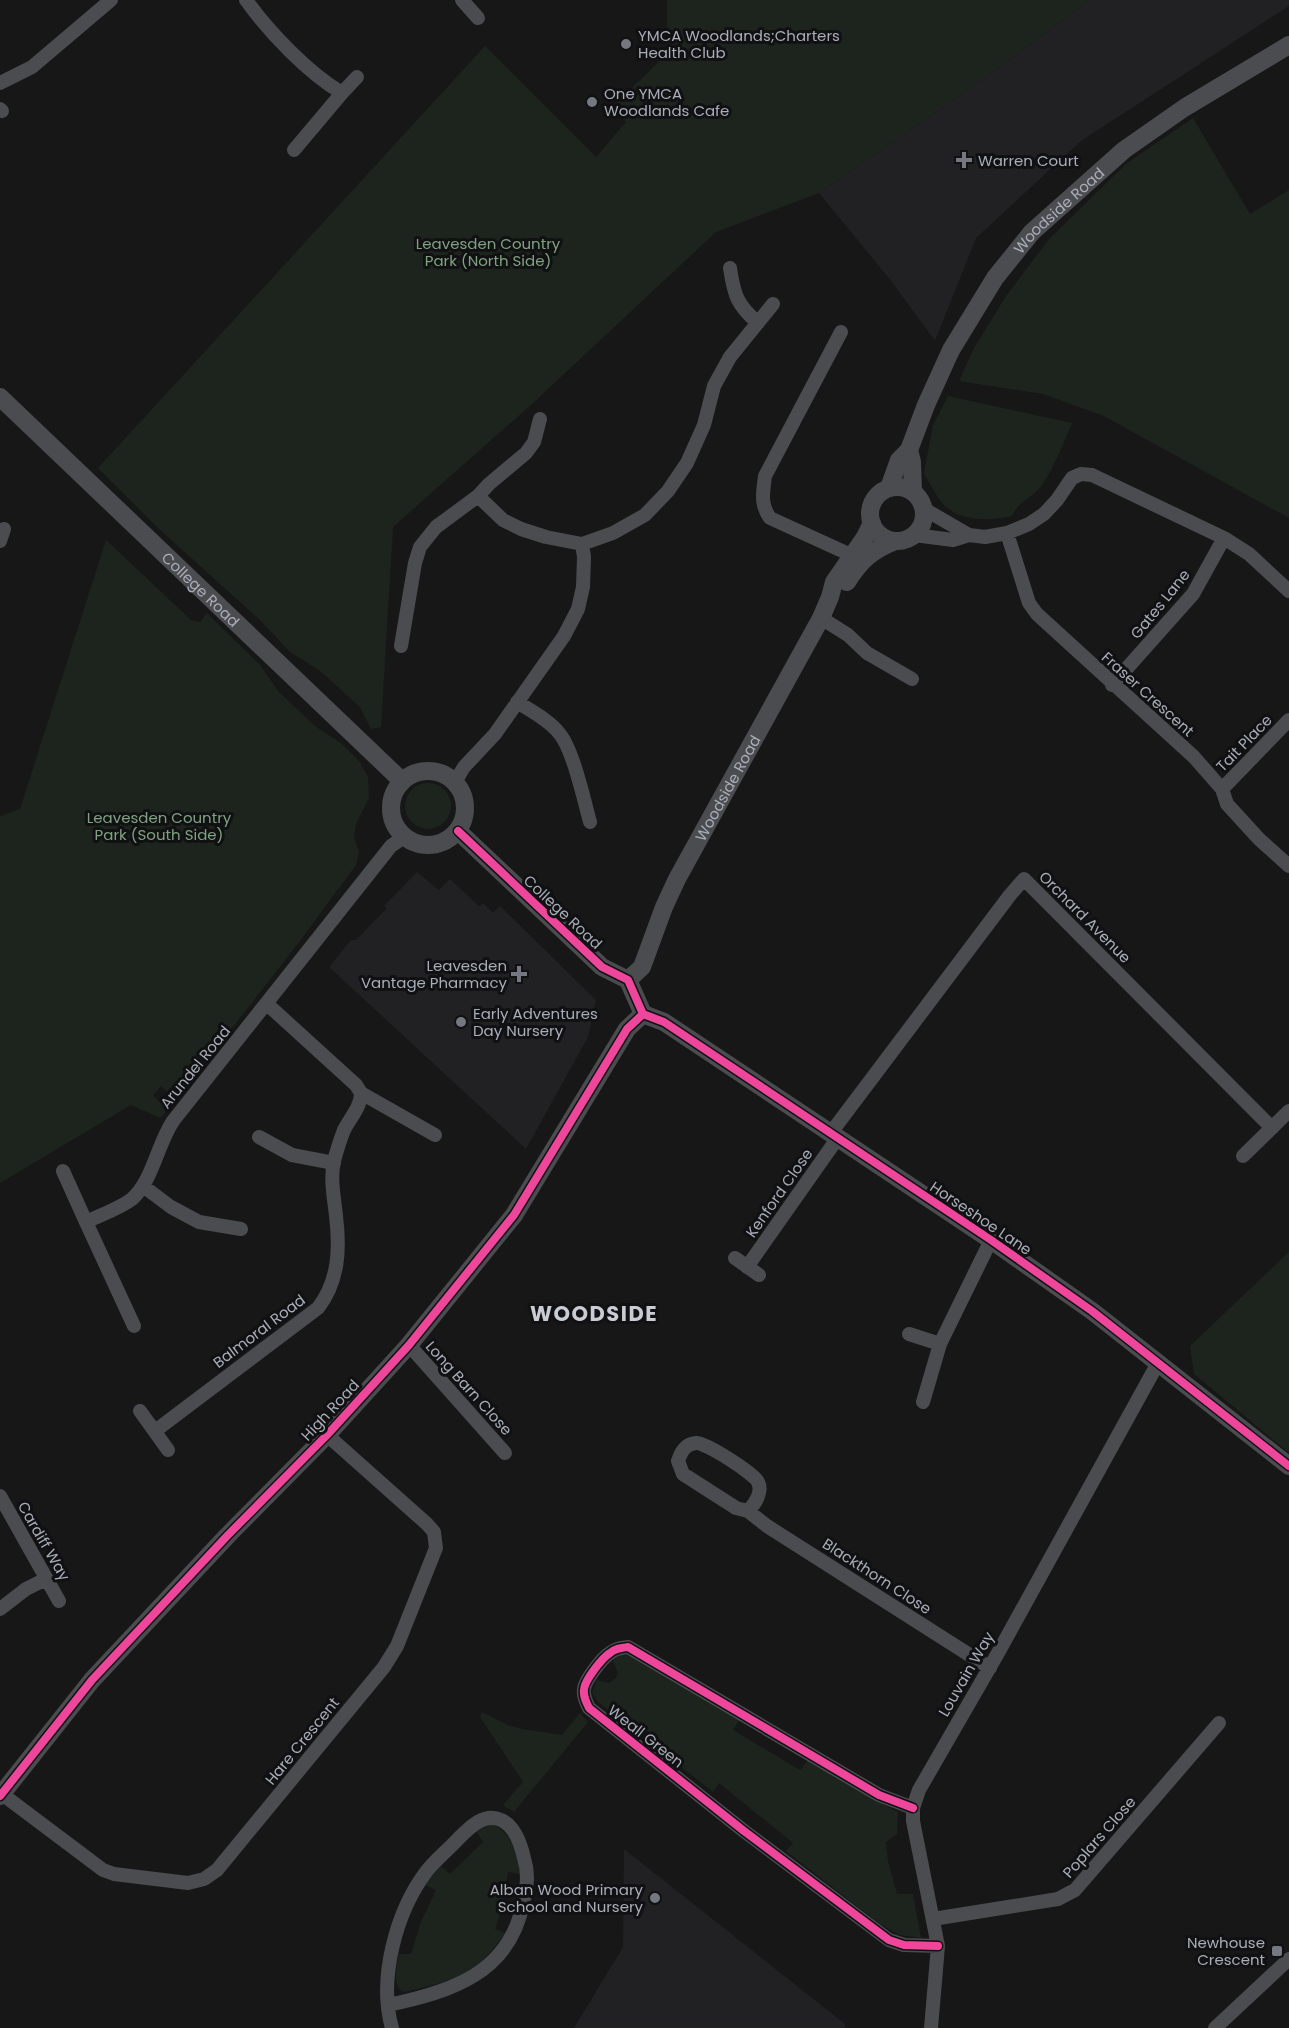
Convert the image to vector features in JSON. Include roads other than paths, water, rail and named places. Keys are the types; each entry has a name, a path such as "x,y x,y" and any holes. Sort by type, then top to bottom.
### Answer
{"street":[{"path":"0,83 32,67 111,0"},
{"path":"246,0 262,22 294,54 327,84 342,93"},
{"path":"462,0 478,18"},
{"name":"Woodside Road","path":"889,488 899,460 909,450 951,350 995,278 1032,232 1124,150 1184,108 1289,45"},
{"path":"294,150 357,77"},
{"path":"730,268 737,300 758,323"},
{"path":"478,496 503,520 521,529 582,544 613,533 645,515 668,491 687,463 720,374 730,357 773,304"},
{"path":"841,332 765,476 763,493 764,509 770,518 851,555"},
{"name":"College Road","path":"0,397 402,781"},
{"path":"401,646 415,563 420,547 436,527 478,496 526,453 534,442 540,419"},
{"name":"Woodside Road","path":"909,450 912,462 913,492"},
{"path":"924,509 969,535 985,537 1007,533 1029,524 1044,514 1072,478 1081,474 1105,480 1224,538 1249,554 1289,591"},
{"path":"889,488 906,488 913,492 918,496 924,509 921,528 914,535 902,541 881,536 870,516 877,496 889,488"},
{"name":"Woodside Road","path":"628,980 642,967 677,879 820,618 834,582 872,523"},
{"name":"Fraser Crescent","path":"1007,533 1029,603 1047,625 1194,757 1222,789 1227,804 1259,839 1289,866"},
{"path":"914,535 953,540 969,535"},
{"name":"Gates Lane","path":"1112,684 1193,594 1224,538"},
{"name":"Woodside Road","path":"830,597 843,588 852,573 870,554 895,541"},
{"path":"455,782 464,767 495,734 564,636 578,609 583,587 582,544"},
{"path":"820,618 848,635 867,653 912,679"},
{"path":"517,702 559,732 575,770 590,822"},
{"name":"Tait Place","path":"1222,789 1289,720"},
{"path":"434,771 455,782 465,801 463,822 458,831 449,839 438,844 414,843 404,837 391,816 394,791 402,781 411,774 434,771"},
{"name":"College Road","path":"458,831 602,967 628,980"},
{"name":"Arundel Road","path":"86,1222 126,1203 143,1186 165,1133 173,1121 391,846 404,837"},
{"name":"Orchard Avenue","path":"833,1136 839,1119 1024,879 1272,1128"},
{"path":"628,980 643,1014"},
{"path":"267,1004 356,1085 361,1093 435,1135"},
{"name":"Horseshoe Lane","path":"643,1014 664,1022 991,1240 1092,1311 1289,1466"},
{"name":"High Road","path":"1,1795 92,1680 228,1535 327,1435 409,1345 514,1215 627,1029 643,1014"},
{"name":"Balmoral Road","path":"155,1431 311,1314 325,1299 338,1261 339,1239 333,1193 334,1163 342,1137 360,1101 361,1093"},
{"path":"1244,1156 1289,1111"},
{"name":"Kenford Close","path":"747,1267 833,1136"},
{"path":"260,1137 292,1155 334,1163"},
{"path":"63,1171 134,1326"},
{"path":"143,1186 171,1207 199,1222 241,1229"},
{"path":"923,1401 940,1344 991,1240"},
{"path":"735,1258 759,1275"},
{"path":"909,1334 940,1344"},
{"name":"Long Barn Close","path":"409,1345 505,1453"},
{"name":"Louvain Way","path":"913,1808 928,1773 990,1668 1158,1363"},
{"path":"140,1411 168,1450"},
{"name":"Hare Crescent","path":"1,1795 103,1870 114,1874 188,1883 204,1879 217,1870 384,1667 397,1646 436,1548 434,1532 427,1524 327,1435"},
{"name":"Blackthorn Close","path":"748,1511 759,1493 760,1485 755,1476 702,1443 689,1444 678,1461 683,1474 736,1508 748,1511 767,1526 990,1668"},
{"name":"Cardiff Way","path":"0,1496 59,1601"},
{"path":"0,1609 46,1579"},
{"name":"Weall Green","path":"913,1808 879,1795 639,1651 628,1647 617,1648 608,1654 587,1680 584,1688 589,1708 825,1893 889,1940 904,1946 938,1946"},
{"name":"Poplars Close","path":"933,1919 1058,1899 1075,1890 1219,1723"},
{"path":"913,1808 938,1946 931,2028"},
{"path":"388,2005 458,1985 477,1976 511,1940 520,1922 528,1870 516,1835 510,1826 501,1820 484,1819 473,1825 427,1869 419,1882 394,1938 388,2005 392,2028"},
{"path":"1215,2028 1289,1959"}],"place":[{"name":"YMCA Woodlands;Charters Health Club","path":"626,44"},
{"name":"One YMCA Woodlands Cafe","path":"592,102"},
{"name":"Warren Court","path":"964,160"},
{"name":"Leavesden Vantage Pharmacy","path":"519,974"},
{"name":"Early Adventures Day Nursery","path":"461,1022"},
{"name":"Alban Wood Primary School and Nursery","path":"655,1898"},
{"name":"Newhouse Crescent","path":"1277,1951"}],"district":[{"name":"WOODSIDE","path":"594,1313"}],"park label":[{"name":"Leavesden Country Park (North Side)","path":"488,252"},
{"name":"Leavesden Country Park (South Side)","path":"159,826"}]}
